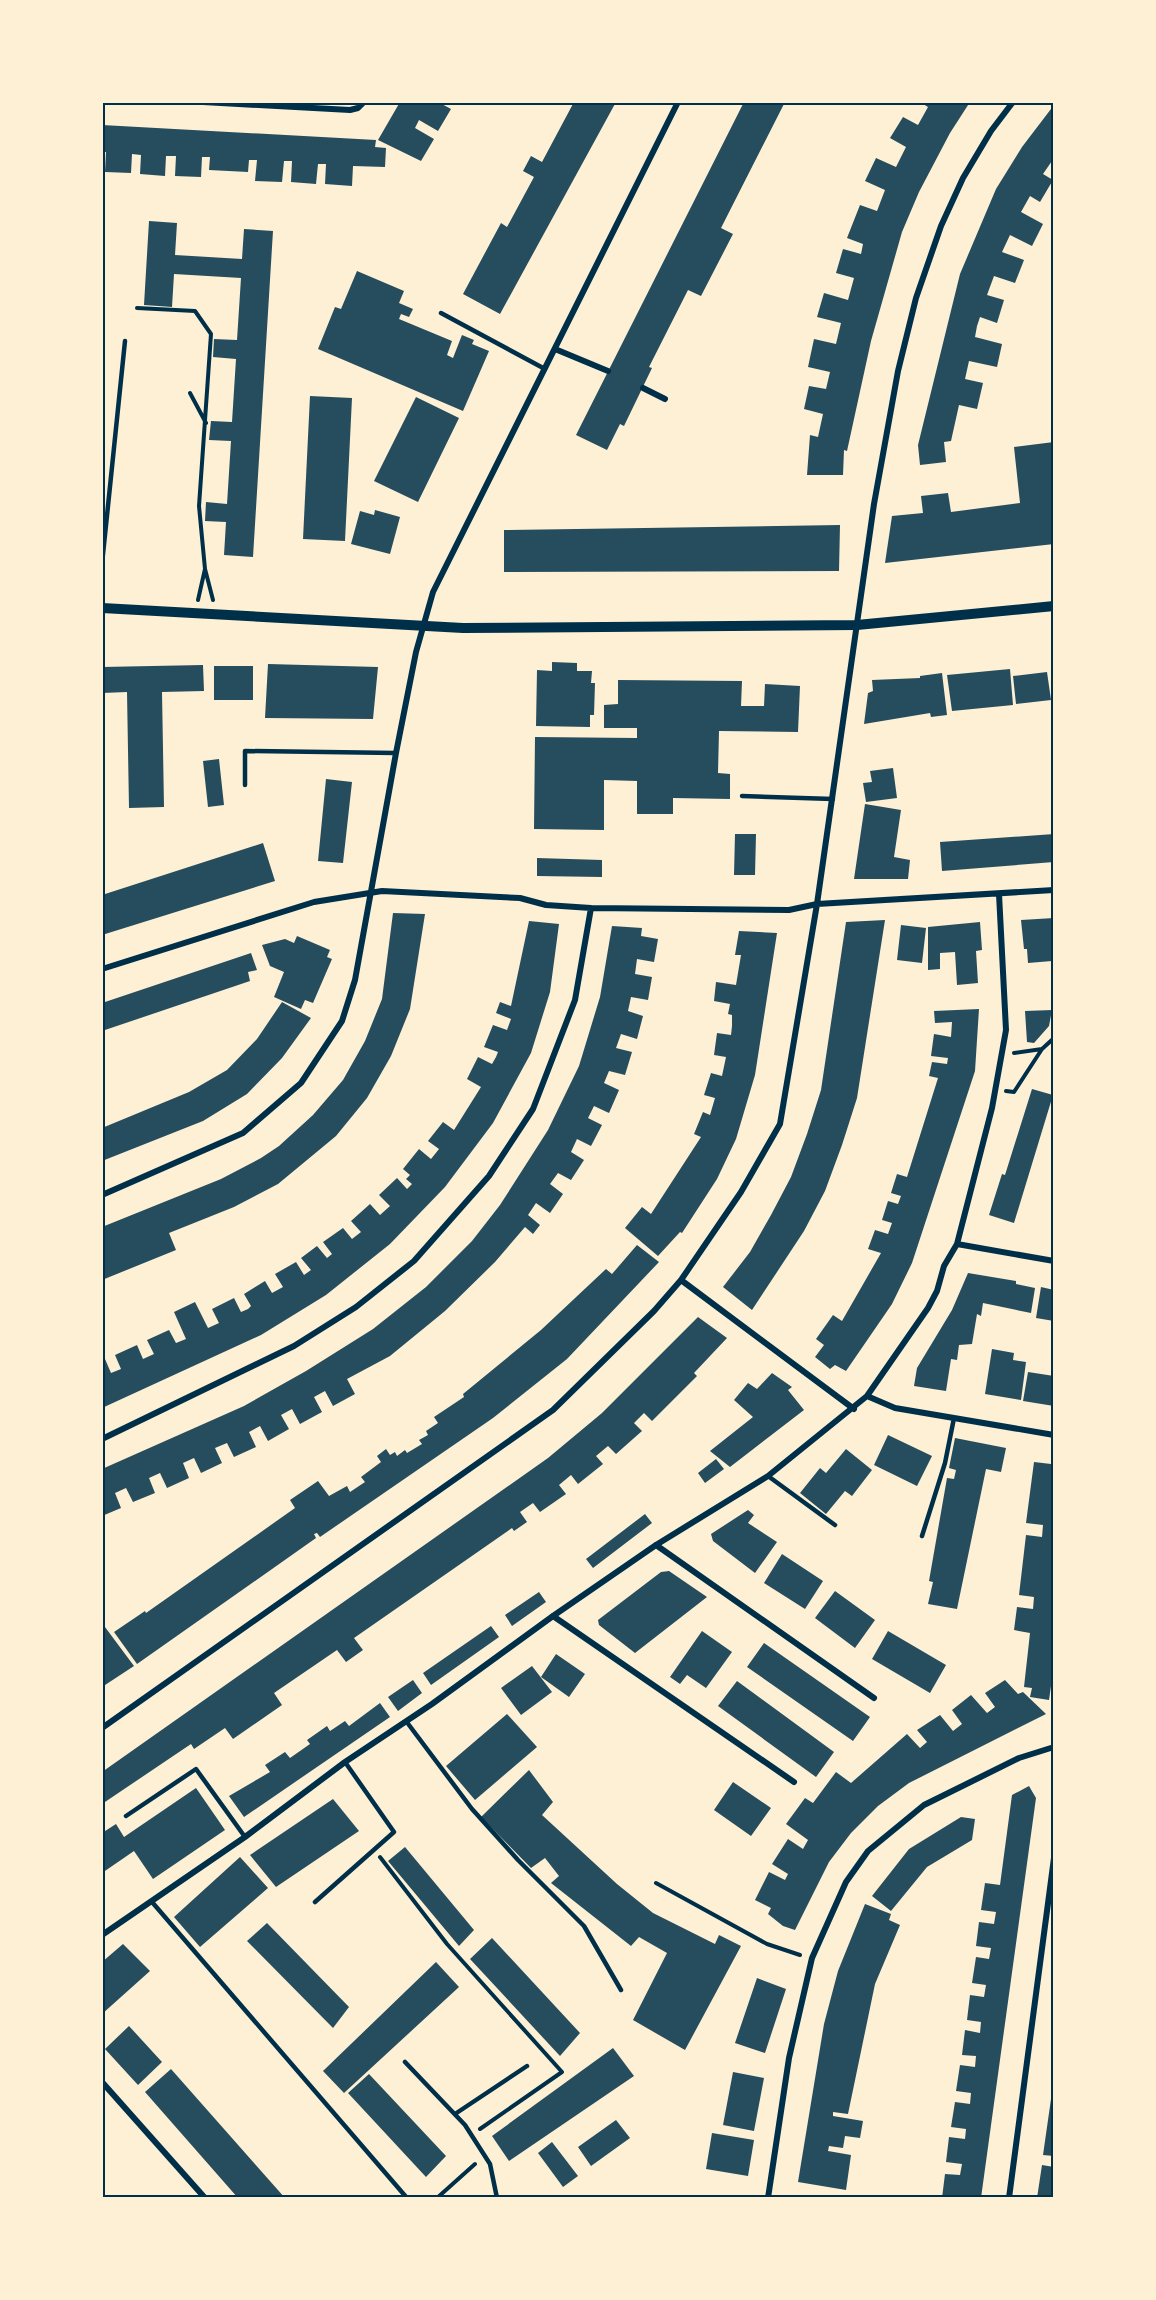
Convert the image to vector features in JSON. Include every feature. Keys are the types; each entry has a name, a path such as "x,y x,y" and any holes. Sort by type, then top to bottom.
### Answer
{"street":[{"path":"203,102 350,110 358,108 364,102"},
{"path":"102,1195 243,1133 301,1083 342,1021 355,980 396,753 423,626 433,592 678,102"},
{"path":"102,1728 553,1410 654,1311 681,1280 741,1192 780,1124 817,904 857,625 898,371 916,298 941,226 963,178 991,131 1013,102"},
{"path":"555,349 608,371"},
{"path":"642,388 665,399"},
{"path":"102,608 196,611 423,626 857,625 1054,606"},
{"path":"102,969 314,902 372,892 520,898 546,905 591,908 789,910 817,904 1054,890"},
{"path":"102,1935 245,1837 345,1762 656,1545 768,1476 854,1409 867,1396 928,1308 937,1291 944,1266 957,1244 992,1108 1006,1030 999,894"},
{"path":"102,1439 294,1346 356,1307 414,1261 489,1176 533,1109 575,1000 591,908"},
{"path":"957,1244 1054,1261"},
{"path":"681,1280 854,1409"},
{"path":"867,1396 895,1408 1054,1435"},
{"path":"656,1545 874,1698"},
{"path":"553,1616 794,1782"},
{"path":"768,2198 789,2058 812,1958 846,1882 868,1851 894,1827 935,1800 1019,1758 1054,1747"},
{"path":"1009,2198 1054,1858"},
{"path":"102,2082 205,2198"}],"lane":[{"path":"441,313 545,369"},
{"path":"102,564 125,341"},
{"path":"245,785 245,751 396,753"},
{"path":"742,796 833,798"},
{"path":"922,1536 945,1463 954,1418"},
{"path":"768,1476 835,1525"},
{"path":"406,1721 471,1809 518,1860 585,1926 621,1990"},
{"path":"315,1902 394,1832 345,1762"},
{"path":"126,1816 196,1769 245,1837"},
{"path":"152,1902 407,2198"},
{"path":"405,2062 472,2135 490,2164 497,2198"},
{"path":"455,2114 527,2066"}],"path":[{"path":"137,308 195,310 211,334 199,506 205,568 217,613"},
{"path":"190,393 206,424"},
{"path":"196,611 205,568"},
{"path":"1008,1091 1014,1092 1042,1049 1054,1038"},
{"path":"1018,1053 1042,1049"},
{"path":"374,1851 447,1944 562,2072 472,2135"},
{"path":"656,1883 767,1944 812,1958"},
{"path":"437,2198 485,2155"}],"building":[{"path":"400,102 438,102 451,109 438,131 419,120 415,128 434,139 421,161 378,140"},
{"path":"574,102 616,102 500,314 463,294 501,223 507,227 534,177 523,171 531,156 542,162"},
{"path":"744,102 785,102 721,228 733,234 701,296 688,290 649,367 652,368 624,426 620,424 607,450 576,435"},
{"path":"920,102 970,102 950,133 919,192 902,232 871,341 847,451 844,450 843,475 807,475 810,435 818,437 823,414 804,409 809,386 826,389 830,372 808,367 814,339 836,344 841,323 817,317 824,293 848,300 854,278 836,273 843,249 861,254 863,244 847,238 860,205 877,211 885,190 865,181 876,158 896,167 906,147 890,138 903,117 918,125 928,107"},
{"path":"1054,105 1054,158 1043,174 1053,180 1040,202 1030,196 1021,212 1043,224 1032,246 1010,235 1002,252 1024,260 1015,283 994,276 987,295 1004,300 997,323 980,317 977,326 975,337 1002,344 997,367 969,361 965,379 983,383 977,409 959,405 951,441 944,442 946,462 920,465 918,445 960,274 996,189 1022,147"},
{"path":"102,125 376,140 375,147 386,148 385,167 353,166 352,186 325,184 326,164 318,164 316,184 291,182 292,161 284,161 282,182 255,181 257,160 249,160 248,172 209,170 210,157 202,157 201,177 175,176 176,156 166,156 165,176 140,174 141,155 132,154 131,173 105,172 106,152 102,152"},
{"path":"149,221 177,223 175,255 242,259 244,229 273,231 253,557 224,555 226,522 205,521 206,502 227,504 231,441 209,440 211,421 232,422 236,359 213,357 214,339 237,340 241,278 174,274 172,307 144,305"},
{"path":"357,271 404,291 399,303 413,309 409,317 401,314 399,319 452,341 447,355 453,358 462,335 474,340 472,344 489,351 463,411 318,349 335,307 341,309"},
{"path":"310,396 352,398 345,541 303,539"},
{"path":"416,397 459,418 418,502 374,481"},
{"path":"1054,442 1054,544 885,563 892,516 923,513 921,496 948,493 951,512 1020,503 1014,447"},
{"path":"375,510 400,517 390,554 351,544 360,511 374,515"},
{"path":"840,525 839,571 504,572 504,530"},
{"path":"552,662 577,663 577,671 592,671 591,683 595,683 594,715 590,715 590,727 536,726 537,670 552,671"},
{"path":"268,664 378,667 373,719 265,718"},
{"path":"203,665 204,691 162,692 164,807 129,808 127,692 102,693 102,667"},
{"path":"214,666 253,666 253,700 214,700"},
{"path":"1010,669 1013,705 952,711 947,675"},
{"path":"1047,672 1051,700 1016,704 1013,676"},
{"path":"942,673 947,715 931,717 930,713 864,724 868,693 873,691 872,680 920,678 920,676"},
{"path":"618,680 742,681 741,706 764,706 765,684 800,686 798,732 719,731 718,773 730,774 730,799 673,798 673,814 637,814 637,781 604,780 604,830 534,829 535,737 637,738 637,728 604,728 604,705 618,704"},
{"path":"219,759 224,805 208,807 203,761"},
{"path":"893,768 897,798 866,802 863,783 872,782 870,771"},
{"path":"326,779 352,782 343,863 318,861"},
{"path":"865,804 901,810 894,857 910,860 908,879 854,879"},
{"path":"735,834 756,834 755,875 734,875"},
{"path":"1054,834 1054,862 942,871 940,842"},
{"path":"263,843 275,881 102,935 102,895"},
{"path":"537,858 602,860 602,877 537,876"},
{"path":"393,913 425,914 410,1009 391,1056 367,1098 336,1136 278,1184 234,1207 169,1233 176,1250 102,1280 102,1227 221,1179 261,1158 279,1146 313,1115 343,1080 365,1041 382,999"},
{"path":"1054,918 1052,961 1028,963 1021,920"},
{"path":"885,920 857,1098 842,1145 825,1191 804,1231 752,1310 723,1287 750,1252 771,1215 791,1177 807,1134 821,1090 846,922"},
{"path":"529,921 559,924 550,992 531,1053 493,1123 445,1187 390,1244 326,1295 261,1335 102,1408 102,1361 105,1359 111,1373 121,1369 115,1355 137,1345 143,1359 154,1354 147,1340 169,1330 176,1343 186,1339 174,1312 195,1302 208,1328 219,1323 212,1309 234,1298 241,1312 248,1309 251,1306 244,1294 265,1281 272,1293 283,1287 275,1274 296,1262 304,1275 311,1270 301,1258 317,1246 327,1258 332,1254 323,1242 343,1228 352,1239 361,1232 351,1221 370,1204 380,1215 390,1206 379,1195 397,1178 407,1189 412,1184 406,1179 410,1175 403,1169 419,1149 431,1159 439,1149 428,1141 443,1122 454,1130 481,1087 467,1079 478,1057 492,1064 496,1057 498,1052 484,1047 493,1025 507,1030 511,1019 496,1013 500,1002 511,1006"},
{"path":"980,922 982,950 976,951 978,983 957,985 955,952 940,953 940,969 928,970 928,927"},
{"path":"901,925 926,928 922,963 897,960"},
{"path":"612,926 642,928 641,936 658,939 654,962 637,959 635,974 652,977 648,1000 631,997 628,1011 643,1016 637,1039 621,1034 616,1048 632,1052 625,1075 609,1071 604,1083 619,1090 609,1113 594,1106 588,1118 602,1125 591,1146 577,1139 571,1152 584,1160 571,1180 558,1173 550,1184 563,1194 550,1213 536,1203 528,1215 540,1225 533,1234 525,1227 495,1262 445,1311 390,1356 347,1379 355,1394 333,1406 325,1391 314,1397 322,1412 300,1424 292,1409 281,1415 289,1429 268,1441 260,1426 249,1432 256,1447 234,1457 227,1443 215,1448 222,1463 201,1473 194,1458 183,1463 189,1478 167,1488 160,1473 149,1478 155,1493 133,1502 126,1488 115,1493 121,1508 102,1516 102,1469 244,1406 306,1371 373,1329 426,1287 472,1241 500,1205 548,1130 579,1066 600,997"},
{"path":"739,931 777,933 755,1075 736,1139 717,1179 682,1233 680,1232 658,1256 625,1228 642,1207 651,1214 701,1137 694,1134 703,1112 710,1115 715,1098 704,1095 711,1073 722,1076 726,1057 714,1055 717,1033 731,1035 732,1026 732,1015 728,1014 730,1004 714,1001 716,982 736,985 741,955 735,955"},
{"path":"297,936 330,950 327,957 332,959 313,1003 305,1000 301,1009 274,997 284,972 270,966 262,945 285,939 294,943"},
{"path":"251,953 257,970 248,972 250,981 105,1030 102,1020 102,1003"},
{"path":"282,1002 311,1018 282,1058 247,1094 203,1121 102,1161 102,1128 189,1092 227,1070 257,1039"},
{"path":"979,1009 975,1071 912,1263 892,1304 846,1371 835,1365 830,1369 815,1357 824,1345 816,1339 833,1315 842,1321 881,1253 868,1249 875,1230 888,1234 892,1223 882,1220 888,1201 898,1204 901,1196 891,1193 897,1174 907,1177 938,1078 929,1076 932,1062 947,1064 948,1058 931,1056 934,1034 951,1037 952,1022 935,1023 934,1011"},
{"path":"1052,1010 1049,1026 1034,1043 1027,1042 1025,1011"},
{"path":"1032,1089 1053,1095 1014,1223 989,1215 1002,1174 1005,1175"},
{"path":"637,1245 659,1262 567,1359 493,1418 320,1537 317,1533 314,1534 316,1538 137,1664 114,1632 145,1611 146,1613 295,1508 290,1500 318,1481 329,1496 347,1486 350,1492 365,1482 361,1477 381,1462 377,1456 386,1449 390,1455 395,1452 397,1456 405,1450 407,1453 422,1444 419,1440 428,1435 426,1431 438,1423 434,1417 464,1397 463,1394 541,1330 606,1269 612,1274"},
{"path":"968,1273 1016,1281 1016,1284 1035,1288 1031,1313 983,1303 981,1316 977,1314 972,1344 959,1345 957,1360 951,1359 946,1391 914,1386 917,1368 952,1310"},
{"path":"1041,1287 1054,1290 1054,1321 1036,1318"},
{"path":"698,1317 727,1338 694,1373 697,1376 652,1421 644,1413 634,1423 642,1431 616,1454 608,1446 596,1456 603,1464 578,1484 571,1475 559,1485 566,1494 540,1512 533,1503 520,1512 527,1522 514,1531 512,1528 354,1638 363,1650 346,1662 337,1650 274,1693 282,1705 233,1739 225,1728 194,1749 191,1744 102,1804 102,1772 548,1458 602,1413"},
{"path":"992,1349 1014,1353 1013,1360 1026,1362 1021,1400 985,1394"},
{"path":"1028,1372 1054,1376 1054,1406 1023,1401"},
{"path":"772,1373 792,1387 788,1390 804,1410 730,1467 710,1451 753,1417 734,1400 748,1383 757,1389"},
{"path":"888,1435 932,1456 917,1486 874,1465"},
{"path":"955,1438 1006,1448 1001,1472 986,1469 957,1609 928,1604 933,1582 929,1581 947,1478 954,1479 956,1470 949,1468"},
{"path":"846,1449 872,1470 852,1496 845,1491 826,1514 800,1493 820,1468 826,1473"},
{"path":"1053,1455 1054,1665 1049,1700 1030,1697 1032,1688 1024,1687 1030,1633 1014,1630 1017,1607 1033,1609 1034,1597 1019,1595 1026,1535 1042,1537 1043,1525 1026,1523 1034,1462 1051,1464"},
{"path":"716,1459 724,1469 705,1483 698,1473"},
{"path":"748,1510 754,1515 748,1523 777,1542 755,1573 713,1541 711,1534"},
{"path":"645,1514 652,1523 593,1568 586,1559"},
{"path":"782,1554 823,1581 805,1609 764,1583"},
{"path":"669,1571 707,1597 635,1653 599,1625 598,1620 661,1572"},
{"path":"835,1591 875,1620 855,1648 815,1618"},
{"path":"539,1592 546,1602 512,1626 505,1615"},
{"path":"102,1623 134,1666 102,1687"},
{"path":"491,1626 499,1637 431,1685 423,1673"},
{"path":"702,1631 732,1652 706,1688 687,1675 680,1684 670,1677"},
{"path":"888,1631 946,1665 930,1693 872,1659"},
{"path":"764,1643 870,1717 853,1741 747,1667"},
{"path":"556,1654 585,1674 569,1697 541,1677"},
{"path":"532,1666 552,1692 521,1715 501,1688"},
{"path":"413,1680 422,1693 398,1711 388,1697"},
{"path":"1005,1680 1018,1694 1023,1692 1046,1714 909,1783 878,1806 851,1833 829,1862 795,1930 783,1926 768,1914 771,1908 755,1900 769,1872 785,1880 788,1874 772,1864 788,1839 803,1849 808,1840 786,1824 805,1798 813,1803 836,1772 851,1783 907,1734 920,1748 927,1742 917,1730 940,1715 953,1731 962,1724 952,1710 971,1695 987,1713 995,1707 985,1693"},
{"path":"737,1681 834,1752 816,1777 718,1706"},
{"path":"380,1703 390,1717 244,1817 229,1796 270,1772 265,1765 285,1752 290,1758 310,1744 307,1740 327,1726 330,1731 345,1721 349,1726"},
{"path":"507,1714 537,1747 475,1800 446,1766"},
{"path":"529,1770 553,1802 542,1815 617,1884 653,1913 715,1944 719,1935 741,1946 685,2050 633,2020 667,1953 639,1937 631,1946 551,1883 559,1876 545,1858 531,1868 481,1817"},
{"path":"733,1782 771,1808 751,1836 714,1810"},
{"path":"1029,1786 1036,1798 981,2198 942,2198 945,2174 960,2175 962,2164 946,2162 949,2137 965,2139 966,2129 951,2127 955,2102 970,2104 971,2093 956,2091 960,2065 975,2067 976,2056 962,2055 965,2030 980,2033 981,2022 967,2020 970,1995 984,1997 986,1985 972,1983 976,1957 989,1959 991,1948 976,1946 979,1922 994,1924 996,1912 981,1910 985,1883 1000,1885 1012,1795"},
{"path":"196,1788 225,1830 153,1879 134,1851 102,1873 102,1833 116,1824 124,1837"},
{"path":"333,1799 359,1831 276,1887 250,1855"},
{"path":"961,1817 975,1819 972,1840 927,1867 891,1911 872,1896 909,1849"},
{"path":"405,1847 474,1930 459,1946 388,1861"},
{"path":"240,1857 268,1888 200,1947 174,1917"},
{"path":"865,1904 891,1914 889,1920 900,1925 875,1984 848,2114 833,2112 833,2116 863,2121 860,2138 845,2136 843,2148 829,2146 828,2151 851,2155 846,2190 798,2182 824,2024 838,1971"},
{"path":"267,1923 349,2007 333,2028 247,1941"},
{"path":"492,1938 580,2033 560,2056 470,1959"},
{"path":"123,1944 150,1971 102,2014 102,1962"},
{"path":"436,1962 459,1987 344,2093 323,2071"},
{"path":"757,1978 786,1989 765,2053 735,2043"},
{"path":"129,2026 162,2062 138,2085 105,2049"},
{"path":"613,2048 634,2076 509,2161 492,2136"},
{"path":"171,2069 285,2198 238,2198 145,2092"},
{"path":"733,2072 764,2078 754,2131 723,2125"},
{"path":"369,2074 446,2156 426,2177 348,2093"},
{"path":"1054,2085 1054,2156 1043,2155"},
{"path":"616,2120 630,2138 591,2166 578,2147"},
{"path":"712,2133 754,2140 748,2176 706,2169"},
{"path":"552,2142 578,2176 563,2187 538,2153"},
{"path":"1042,2165 1054,2167 1054,2198 1037,2198"}]}
